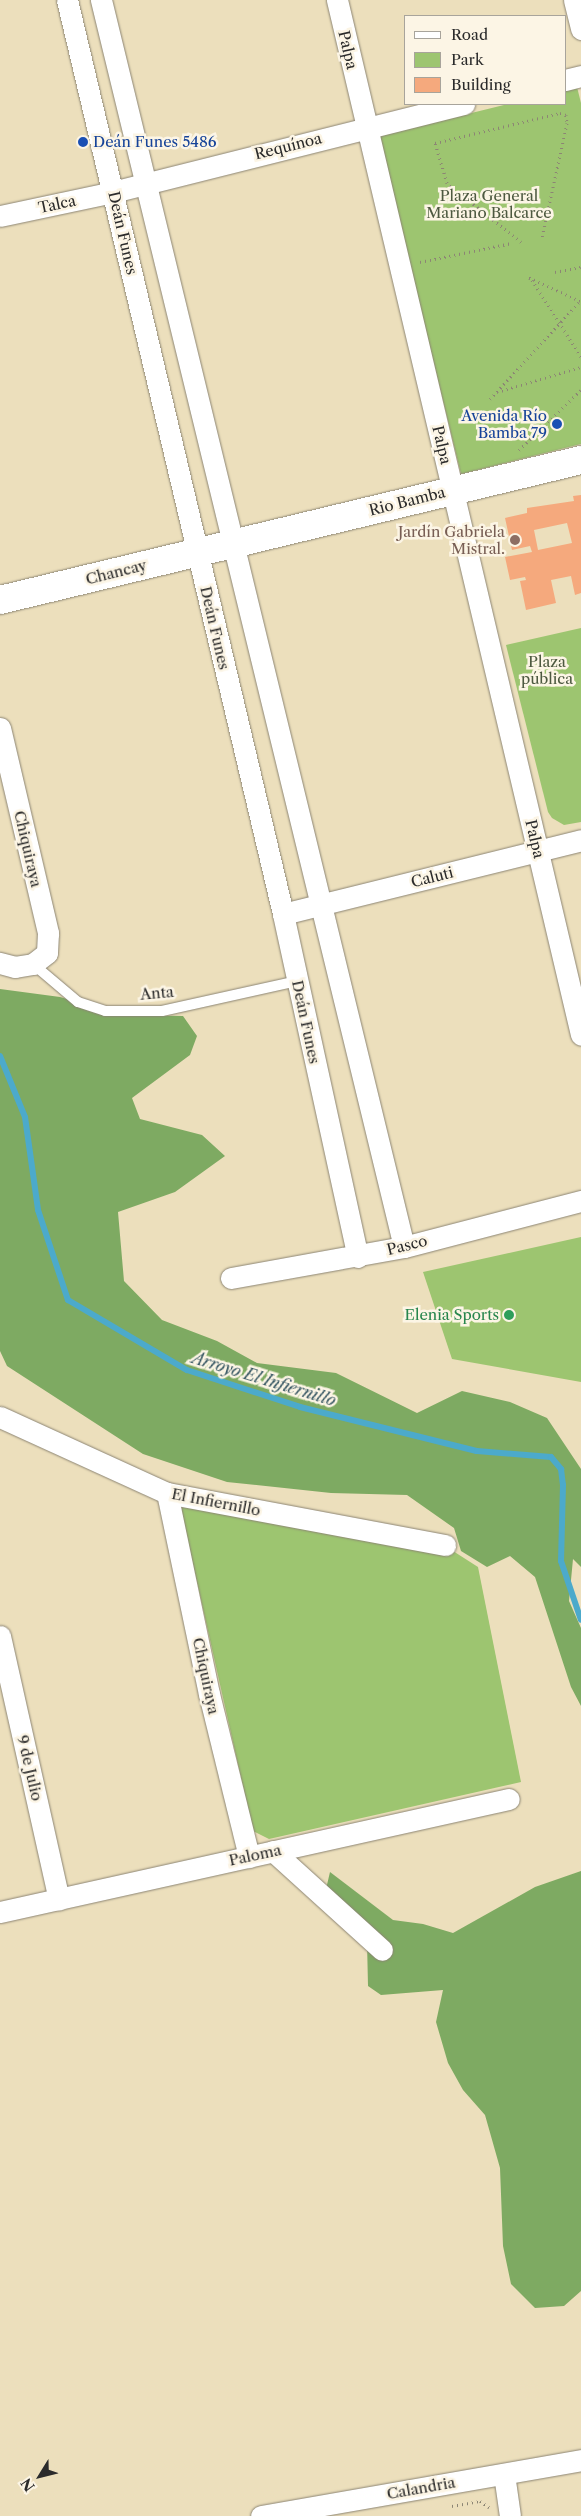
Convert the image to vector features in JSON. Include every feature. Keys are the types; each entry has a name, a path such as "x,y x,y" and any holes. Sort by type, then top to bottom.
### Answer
{"main road":[{"name":"Rio Bamba","path":"232,545 581,460"},
{"name":"Chancay","path":"0,600 232,545"}],"street":[{"name":"Deán Funes","path":"67,0 283,914 358,1257"},
{"path":"101,0 404,1247"},
{"name":"Palpa","path":"337,0 581,1035"},
{"path":"574,0 581,29"},
{"path":"566,80 581,76"},
{"name":"Requínoa","path":"113,192 366,126 460,105"},
{"name":"Talca","path":"0,216 113,192"},
{"name":"Chiquiraya","path":"0,728 48,933 47,953 33,964"},
{"name":"Caluti","path":"283,914 581,840"},
{"path":"0,963 15,967 33,964"},
{"name":"Pasco","path":"231,1278 358,1257 404,1247 581,1201"},
{"name":"El Infiernillo","path":"0,1417 167,1494 445,1545"},
{"name":"Chiquiraya","path":"167,1494 210,1694 249,1857"},
{"name":"9 de Julio","path":"0,1636 59,1899"},
{"name":"Paloma","path":"0,1912 509,1799"},
{"path":"273,1851 382,1950"},
{"name":"Calandria","path":"261,2516 581,2460"},
{"path":"500,2512 504,2474"}],"lane":[{"name":"Anta","path":"33,964 78,1002 105,1011 162,1010 297,981"}],"path":[{"path":"521,242 447,183 435,143 560,113 566,116 567,122 542,238"},
{"path":"399,266 512,243"},
{"path":"555,272 581,267"},
{"path":"490,399 560,324 580,301 530,278 560,324 581,357"},
{"path":"496,393 581,367"},
{"path":"513,456 581,390"},
{"path":"444,2507 480,2502 500,2512"}],"green space":[{"name":"Plaza General Mariano Balcarce","path":"577,87 581,103 581,444 461,474 378,136 504,105 566,105 566,90"},
{"name":"Plaza pública","path":"581,628 581,822 564,825 552,818 548,812 506,645"},
{"path":"0,989 60,997 124,1015 183,1016 197,1036 190,1055 132,1098 140,1119 202,1135 225,1156 175,1192 118,1212 124,1281 162,1320 217,1341 257,1363 336,1373 417,1413 462,1391 510,1402 547,1418 581,1469 581,1567 573,1559 569,1601 581,1628 581,1706 571,1687 535,1577 510,1556 487,1567 461,1551 454,1528 407,1495 331,1493 227,1482 143,1454 7,1366 0,1351"},
{"name":"Elenia Sports","path":"581,1237 581,1382 452,1359 423,1272"},
{"path":"183,1506 453,1551 478,1567 521,1782 269,1839 253,1831 181,1511"},
{"path":"581,1871 581,2291 564,2306 535,2308 511,2284 503,2246 500,2168 485,2115 463,2090 448,2063 436,2022 443,1990 381,1995 368,1986 367,1942 326,1889 330,1872 393,1920 423,1924 453,1933 535,1887"}],"building":[{"path":"581,495 581,593 575,595 571,576 551,580 556,603 526,610 520,581 526,580 525,577 510,580 505,557 532,552 530,546 512,550 505,518 527,513 527,508 574,501 573,496","holes":["567,523 572,543 538,550 534,530"]}],"waterway":[{"name":"Arroyo El Infiernillo","path":"0,1056 25,1117 38,1210 68,1300 187,1370 300,1407 477,1451 551,1457 561,1469 563,1485 561,1561 581,1620"}],"place":[{"name":"Deán Funes 5486","path":"83,142"},
{"name":"Avenida Río Bamba 79","path":"557,424"},
{"name":"Jardín Gabriela Mistral.","path":"515,540"},
{"name":"Elenia Sports","path":"509,1315"}]}
